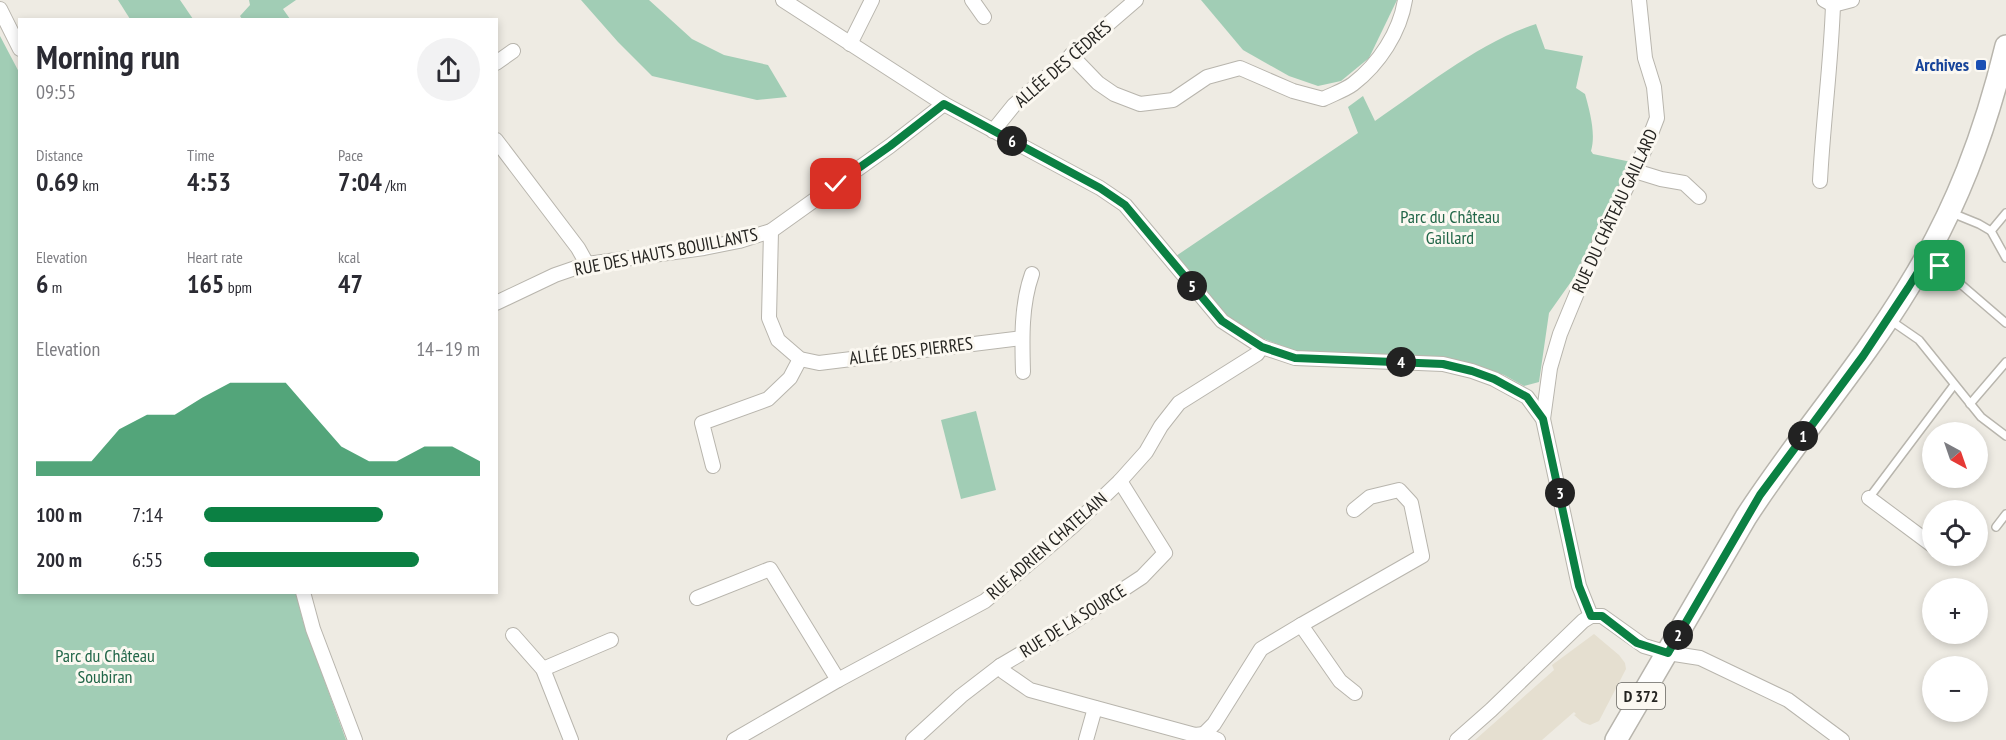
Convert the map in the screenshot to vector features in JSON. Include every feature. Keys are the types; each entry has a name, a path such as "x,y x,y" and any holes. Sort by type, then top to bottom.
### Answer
{"main road":[{"name":"D 372","path":"1616,740 1760,495 1888,319 1928,256 1979,145 2006,46"}],"street":[{"path":"783,0 944,104 1100,188 1125,205 1222,321 1262,347 1295,358 1443,364 1494,379 1527,397 1543,419 1579,586 1591,616"},
{"path":"850,44 872,0"},
{"path":"972,0 984,17"},
{"name":"ALLÉE DES CÈDRES","path":"993,131 1014,105 1136,0"},
{"path":"1071,55 1098,83 1114,94 1140,104 1173,100 1207,77 1240,68 1293,91 1323,99 1353,84 1379,59 1395,31 1404,9 1405,0"},
{"name":"RUE DU CHÂTEAU GAILLARD","path":"1543,419 1550,368 1560,334 1586,271 1635,171 1657,118 1654,87 1645,58 1639,0"},
{"path":"1820,181 1822,135 1832,46 1829,2 1852,0"},
{"path":"0,9 18,45"},
{"path":"498,62 513,51"},
{"name":"RUE DES HAUTS BOUILLANTS","path":"498,302 555,275 587,264 704,248 739,241 771,231 890,146 944,104"},
{"path":"498,143 578,248 587,264"},
{"path":"1635,171 1684,183 1700,197"},
{"path":"713,466 702,423 768,399 790,378 800,360 778,340 769,318 771,231"},
{"path":"1023,372 1022,338 1026,290 1032,274"},
{"name":"ALLÉE DES PIERRES","path":"800,360 819,363 1022,338"},
{"name":"RUE ADRIEN CHATELAIN","path":"734,740 838,680 985,601 1073,526 1120,481 1146,452 1161,426 1179,403 1257,354 1262,347"},
{"path":"1527,397 1546,391"},
{"name":"RUE DE LA SOURCE","path":"913,740 961,696 1000,666 1069,625 1142,577 1165,553 1120,481"},
{"path":"1204,734 1214,724 1261,649 1422,556 1411,503 1400,490 1370,497 1354,510"},
{"path":"1869,498 1922,538"},
{"path":"697,598 770,569 838,680"},
{"path":"304,594 314,629 355,740"},
{"path":"1457,740 1583,621 1591,616 1602,616 1637,643 1668,653 1701,658 1788,700 1842,740"},
{"path":"1301,626 1340,681 1355,693"},
{"path":"513,635 543,669 571,740"},
{"path":"543,669 611,640"},
{"path":"1000,666 1004,672 1030,690 1195,735 1204,734 1218,740"},
{"path":"1086,740 1095,708"}],"lane":[{"path":"1949,212 1990,231 2006,258"},
{"path":"1990,231 2006,213"},
{"path":"1928,256 2006,323"},
{"path":"1888,319 1919,340 1981,417 2006,436"},
{"path":"1970,404 2006,362"},
{"path":"1869,498 1954,385"},
{"path":"1996,526 2006,514"}],"shaded area":[{"path":"1594,634 1619,655 1626,669 1599,721 1590,725 1582,722 1574,715 1576,714 1574,712 1542,740 1475,740 1554,670 1552,665"}],"green space":[{"path":"118,0 180,0 192,18 129,18"},
{"path":"249,0 296,0 283,9 289,18 241,18 240,16 250,5"},
{"path":"581,0 649,0 692,39 724,55 768,65 787,97 757,100 652,76"},
{"path":"1201,0 1397,0 1369,58 1341,81 1318,86 1289,76 1243,50"},
{"name":"Parc du Château Gaillard","path":"1536,24 1545,49 1583,56 1576,88 1585,94 1587,101 1593,130 1591,151 1593,154 1636,163 1597,245 1549,313 1539,382 1524,386 1504,375 1443,357 1296,351 1259,337 1226,317 1176,256 1358,133 1348,107 1363,96 1375,121 1473,54 1514,32"},
{"name":"Parc du Château Soubiran","path":"0,36 18,70 18,594 296,594 303,621 346,740 0,740"},
{"path":"976,411 996,490 961,499 941,420"}],"place":[{"name":"Archives","path":"1981,65"}],"route":[{"path":"836,184 944,104 1100,188 1125,205 1222,321 1262,347 1295,358 1443,364 1494,379 1527,397 1543,419 1579,586 1591,616 1602,616 1637,643 1668,653 1760,495 1863,356 1928,256 1940,266"}]}
